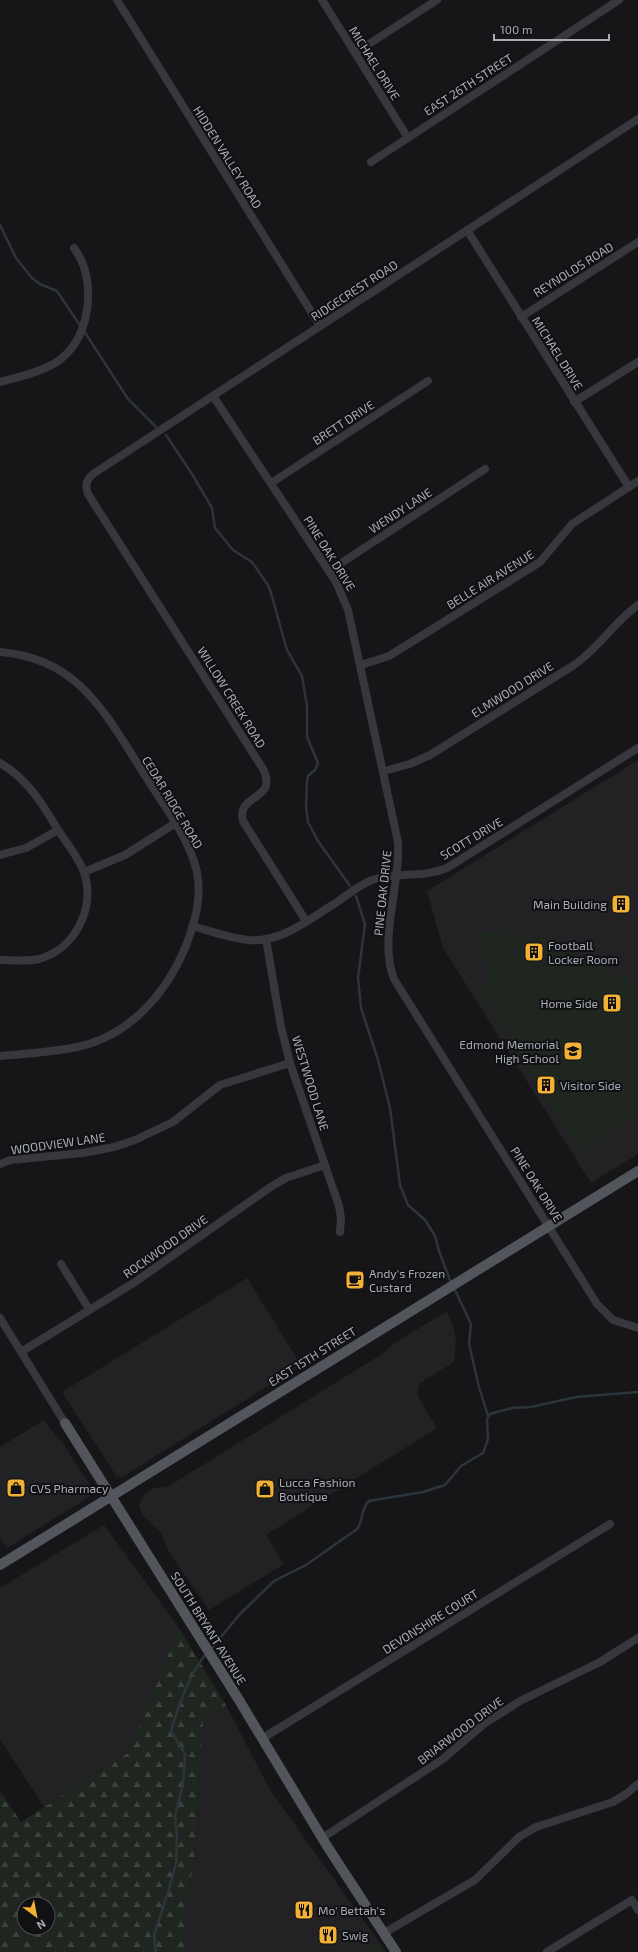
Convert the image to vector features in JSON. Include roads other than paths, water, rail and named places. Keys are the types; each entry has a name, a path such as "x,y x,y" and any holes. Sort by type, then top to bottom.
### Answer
{"main road":[{"name":"EAST 15TH STREET","path":"0,1565 638,1170"},
{"name":"SOUTH BRYANT AVENUE","path":"65,1423 263,1738 322,1838 396,1952"}],"street":[{"name":"HIDDEN VALLEY ROAD","path":"118,0 320,326"},
{"name":"MICHAEL DRIVE","path":"322,0 408,138"},
{"path":"355,53 437,0"},
{"name":"EAST 26TH STREET","path":"371,162 619,0"},
{"name":"RIDGECREST ROAD","path":"86,483 93,474 638,119"},
{"name":"MICHAEL DRIVE","path":"467,230 574,402 629,487"},
{"name":"REYNOLDS ROAD","path":"521,316 638,242"},
{"path":"0,382 36,371 55,363 65,355 75,342 86,317 89,292 84,266 74,248"},
{"path":"574,402 638,362"},
{"name":"BRETT DRIVE","path":"271,484 428,381"},
{"name":"PINE OAK DRIVE","path":"214,396 329,571 342,592 348,610 384,771 398,842 397,875 389,943 389,965 394,979 602,1310 613,1320 638,1328"},
{"name":"WENDY LANE","path":"329,571 485,469"},
{"name":"BELLE AIR AVENUE","path":"361,665 389,656 540,562 572,524 638,481"},
{"name":"WILLOW CREEK ROAD","path":"86,483 88,494 264,769 267,778 266,787 262,793 246,804 242,815 243,821 306,921"},
{"name":"ELMWOOD DRIVE","path":"384,771 410,764 430,755 585,658 624,616 638,605"},
{"name":"CEDAR RIDGE ROAD","path":"0,652 24,656 44,662 76,681 92,696 112,723 174,824 192,855 197,873 197,904 192,926 182,956 164,987 140,1013 120,1029 106,1037 79,1046 0,1056"},
{"name":"SCOTT DRIVE","path":"192,926 245,940 266,939 286,933 371,880 397,875 422,875 447,868 638,748"},
{"path":"0,763 16,773 28,784 58,830 84,872 87,899 85,912 81,923 70,940 50,955 26,961 0,960"},
{"path":"84,872 125,855 174,824"},
{"path":"0,855 26,848 58,830"},
{"name":"WESTWOOD LANE","path":"266,939 282,1028 290,1063 339,1206 341,1218 340,1232"},
{"name":"WOODVIEW LANE","path":"0,1164 11,1160 82,1153 114,1147 135,1140 173,1122 220,1085 290,1063"},
{"name":"ROCKWOOD DRIVE","path":"21,1352 135,1282 272,1186 286,1178 325,1165"},
{"path":"62,1264 89,1309"},
{"name":"SOUTH BRYANT AVENUE","path":"0,1318 65,1423"},
{"name":"DEVONSHIRE COURT","path":"263,1738 610,1524"},
{"name":"BRIARWOOD DRIVE","path":"322,1838 443,1759 484,1724 520,1700 600,1662 638,1638"},
{"path":"384,1933 475,1880 519,1837 536,1827 613,1802 638,1784"},
{"path":"547,1952 635,1898 638,1910"}],"waterway":[{"path":"0,225 16,258 32,278 40,284 57,291 81,327"},
{"path":"84,331 128,399 156,427"},
{"path":"166,435 192,474 212,508 215,528 233,550 252,562 268,585 287,650 302,676 307,706 307,737 318,763 315,770 308,776 307,781 306,807 308,822 318,841 350,886"},
{"path":"356,896 365,924 358,978 361,1008 378,1060 390,1108 400,1185 408,1205 425,1220 435,1236 451,1283"},
{"path":"454,1288 471,1324 469,1344 479,1387 488,1416"},
{"path":"210,1650 240,1614 274,1581 306,1565 357,1529 361,1522 364,1507 369,1501 423,1492 445,1485 461,1466 483,1453 488,1439 487,1419 490,1414 512,1408 531,1407 576,1397 638,1392"},
{"path":"156,1952 154,1935 176,1863 177,1836 175,1816 183,1785 185,1754 171,1731 190,1680 206,1654"}],"place":[{"name":"Main Building","path":"621,904"},
{"name":"Football Locker Room","path":"534,952"},
{"name":"Home Side","path":"612,1003"},
{"name":"Edmond Memorial High School","path":"573,1051"},
{"name":"Visitor Side","path":"546,1085"},
{"name":"Andy's Frozen Custard","path":"355,1280"},
{"name":"CVS Pharmacy","path":"16,1488"},
{"name":"Lucca Fashion Boutique","path":"265,1489"},
{"name":"Mo' Bettah's","path":"304,1910"},
{"name":"Swig","path":"328,1935"}]}
